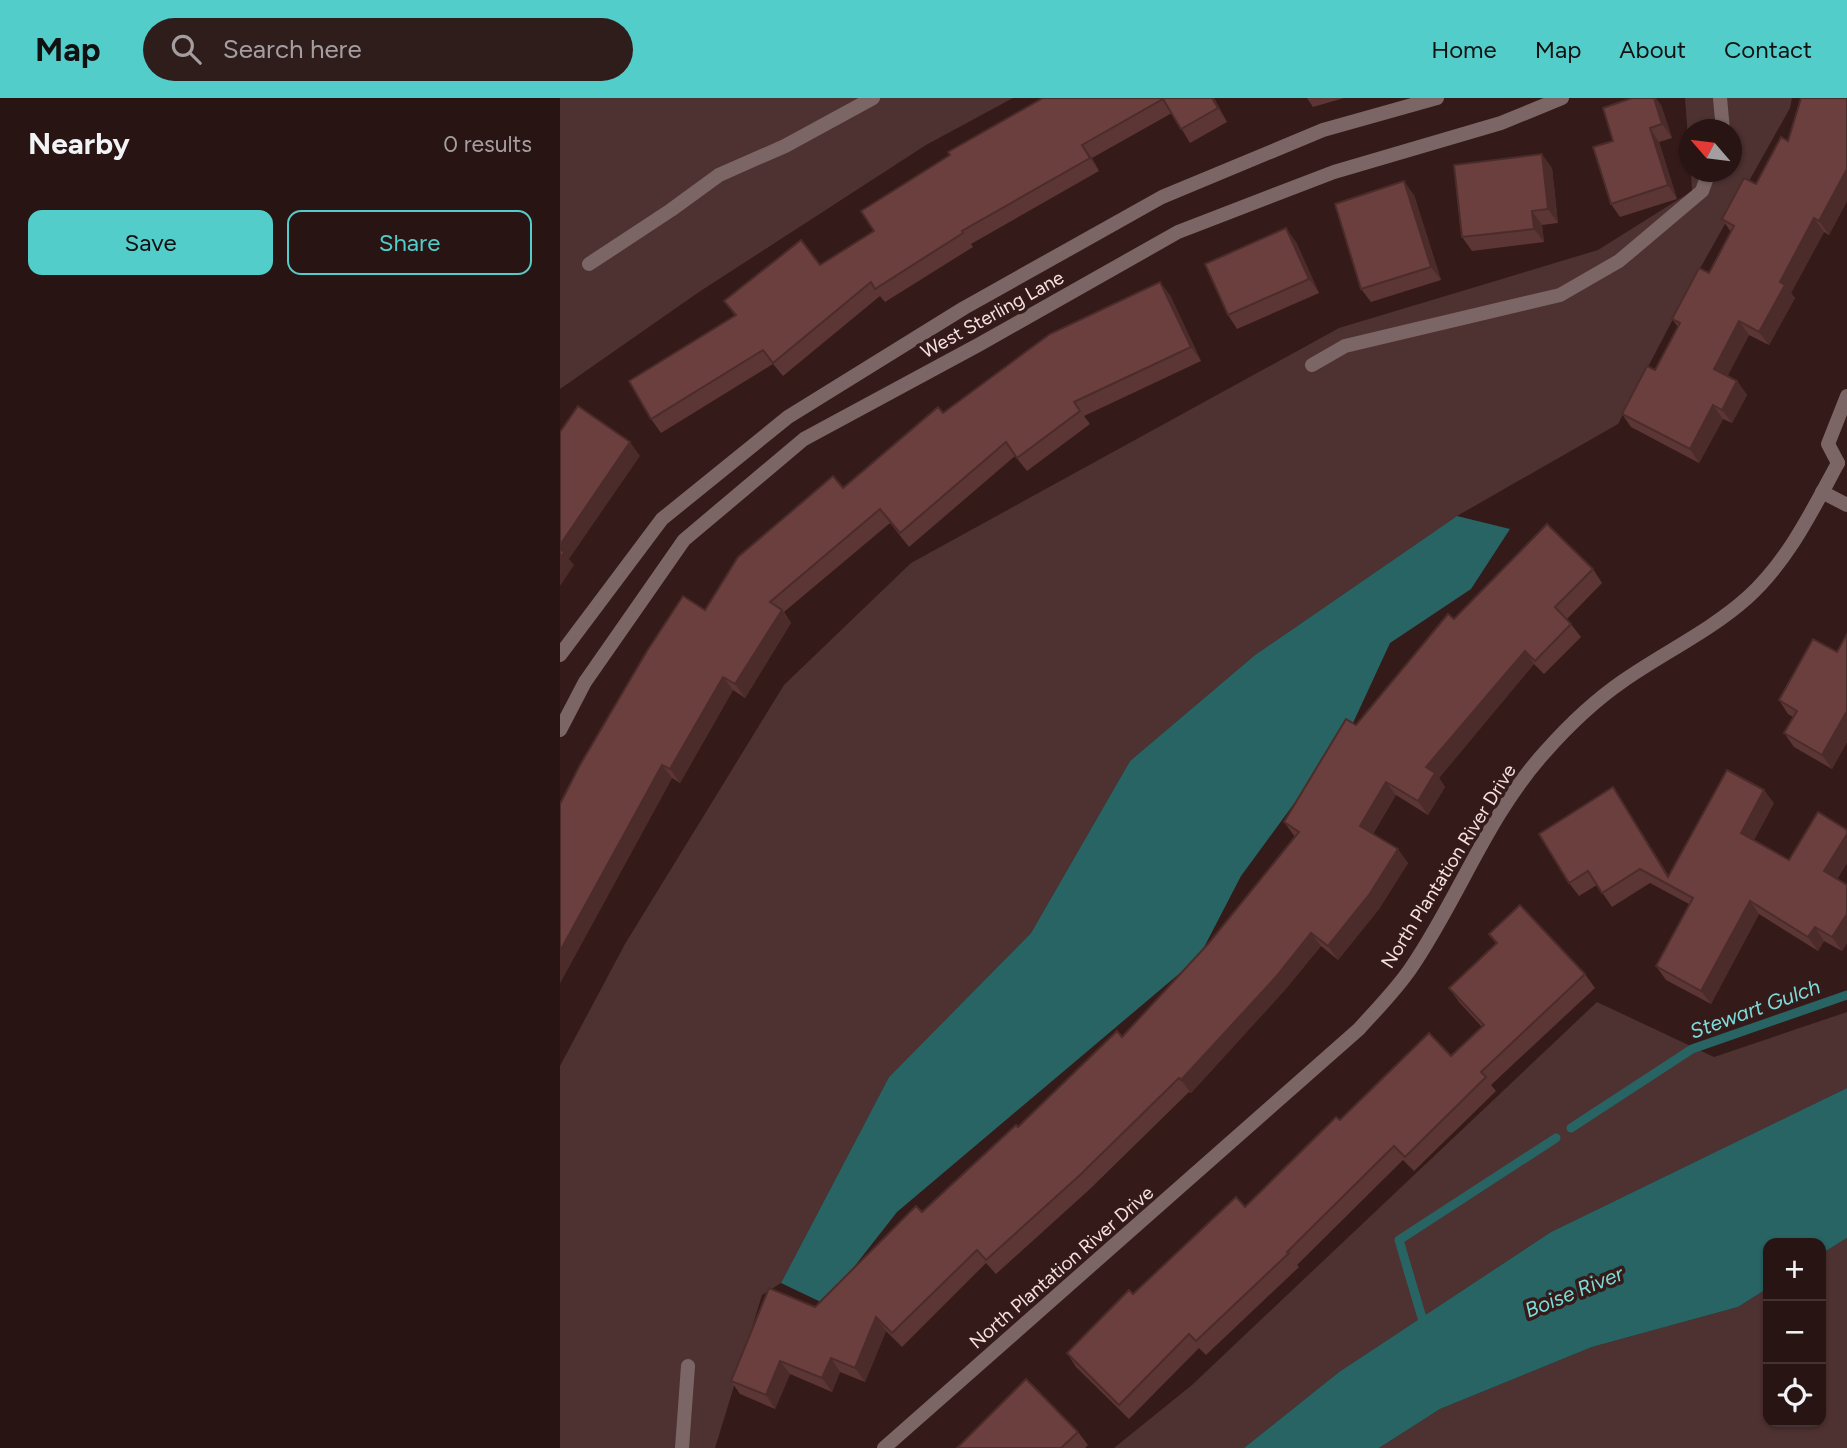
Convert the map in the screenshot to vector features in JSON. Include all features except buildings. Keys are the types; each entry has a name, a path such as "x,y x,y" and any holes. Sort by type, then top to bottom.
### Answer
{"street":[{"path":"589,264 719,175 785,146 873,98"},
{"name":"West Sterling Lane","path":"560,655 663,519 800,410 964,308 1162,197 1323,130 1437,98"},
{"name":"West Sterling Lane","path":"560,730 585,682 684,540 804,439 980,344 1178,232 1334,172 1501,123 1562,98"},
{"path":"1720,98 1722,119"},
{"path":"1312,365 1345,346 1560,295 1619,261 1702,191 1705,182"},
{"name":"North Plantation River Drive","path":"884,1448 1360,1029 1410,969 1483,839 1521,781 1543,754 1585,712 1623,681 1745,600 1771,575 1792,547 1822,492 1842,463 1828,444 1847,396"},
{"path":"1822,492 1847,505"},
{"path":"682,1448 688,1366"}],"shaded area":[{"path":"560,98 1013,98 926,145 699,292 560,389"},
{"path":"1685,98 1792,98 1790,108 1693,281 1618,424 1457,516 1255,655 1130,761 1031,933 889,1077 781,1283 762,1295 715,1448 560,1448 560,1066 625,944 784,685 911,563 1339,328 1598,250 1692,191 1692,182 1742,182 1742,119 1687,119"},
{"path":"1597,1002 1714,1057 1847,1012 1847,1088 1551,1232 1339,1372 1244,1448 1114,1448 1192,1385"},
{"path":"1847,1238 1847,1448 1379,1448 1440,1409 1592,1347 1738,1307 1763,1291 1763,1427 1826,1427 1826,1251"}],"water":[{"path":"1457,516 1510,529 1471,589 1390,643 1353,723 1241,876 1199,957 897,1212 825,1304 781,1283 889,1077 1031,933 1130,761 1255,655"},
{"name":"Boise River","path":"1847,1088 1847,1238 1826,1251 1826,1238 1763,1238 1763,1291 1738,1307 1592,1347 1440,1409 1379,1448 1244,1448 1339,1372 1551,1232"}],"waterway":[{"name":"Stewart Gulch","path":"1571,1128 1692,1049 1847,995"},
{"name":"Stewart Gulch","path":"1425,1328 1399,1240 1556,1138"}]}
